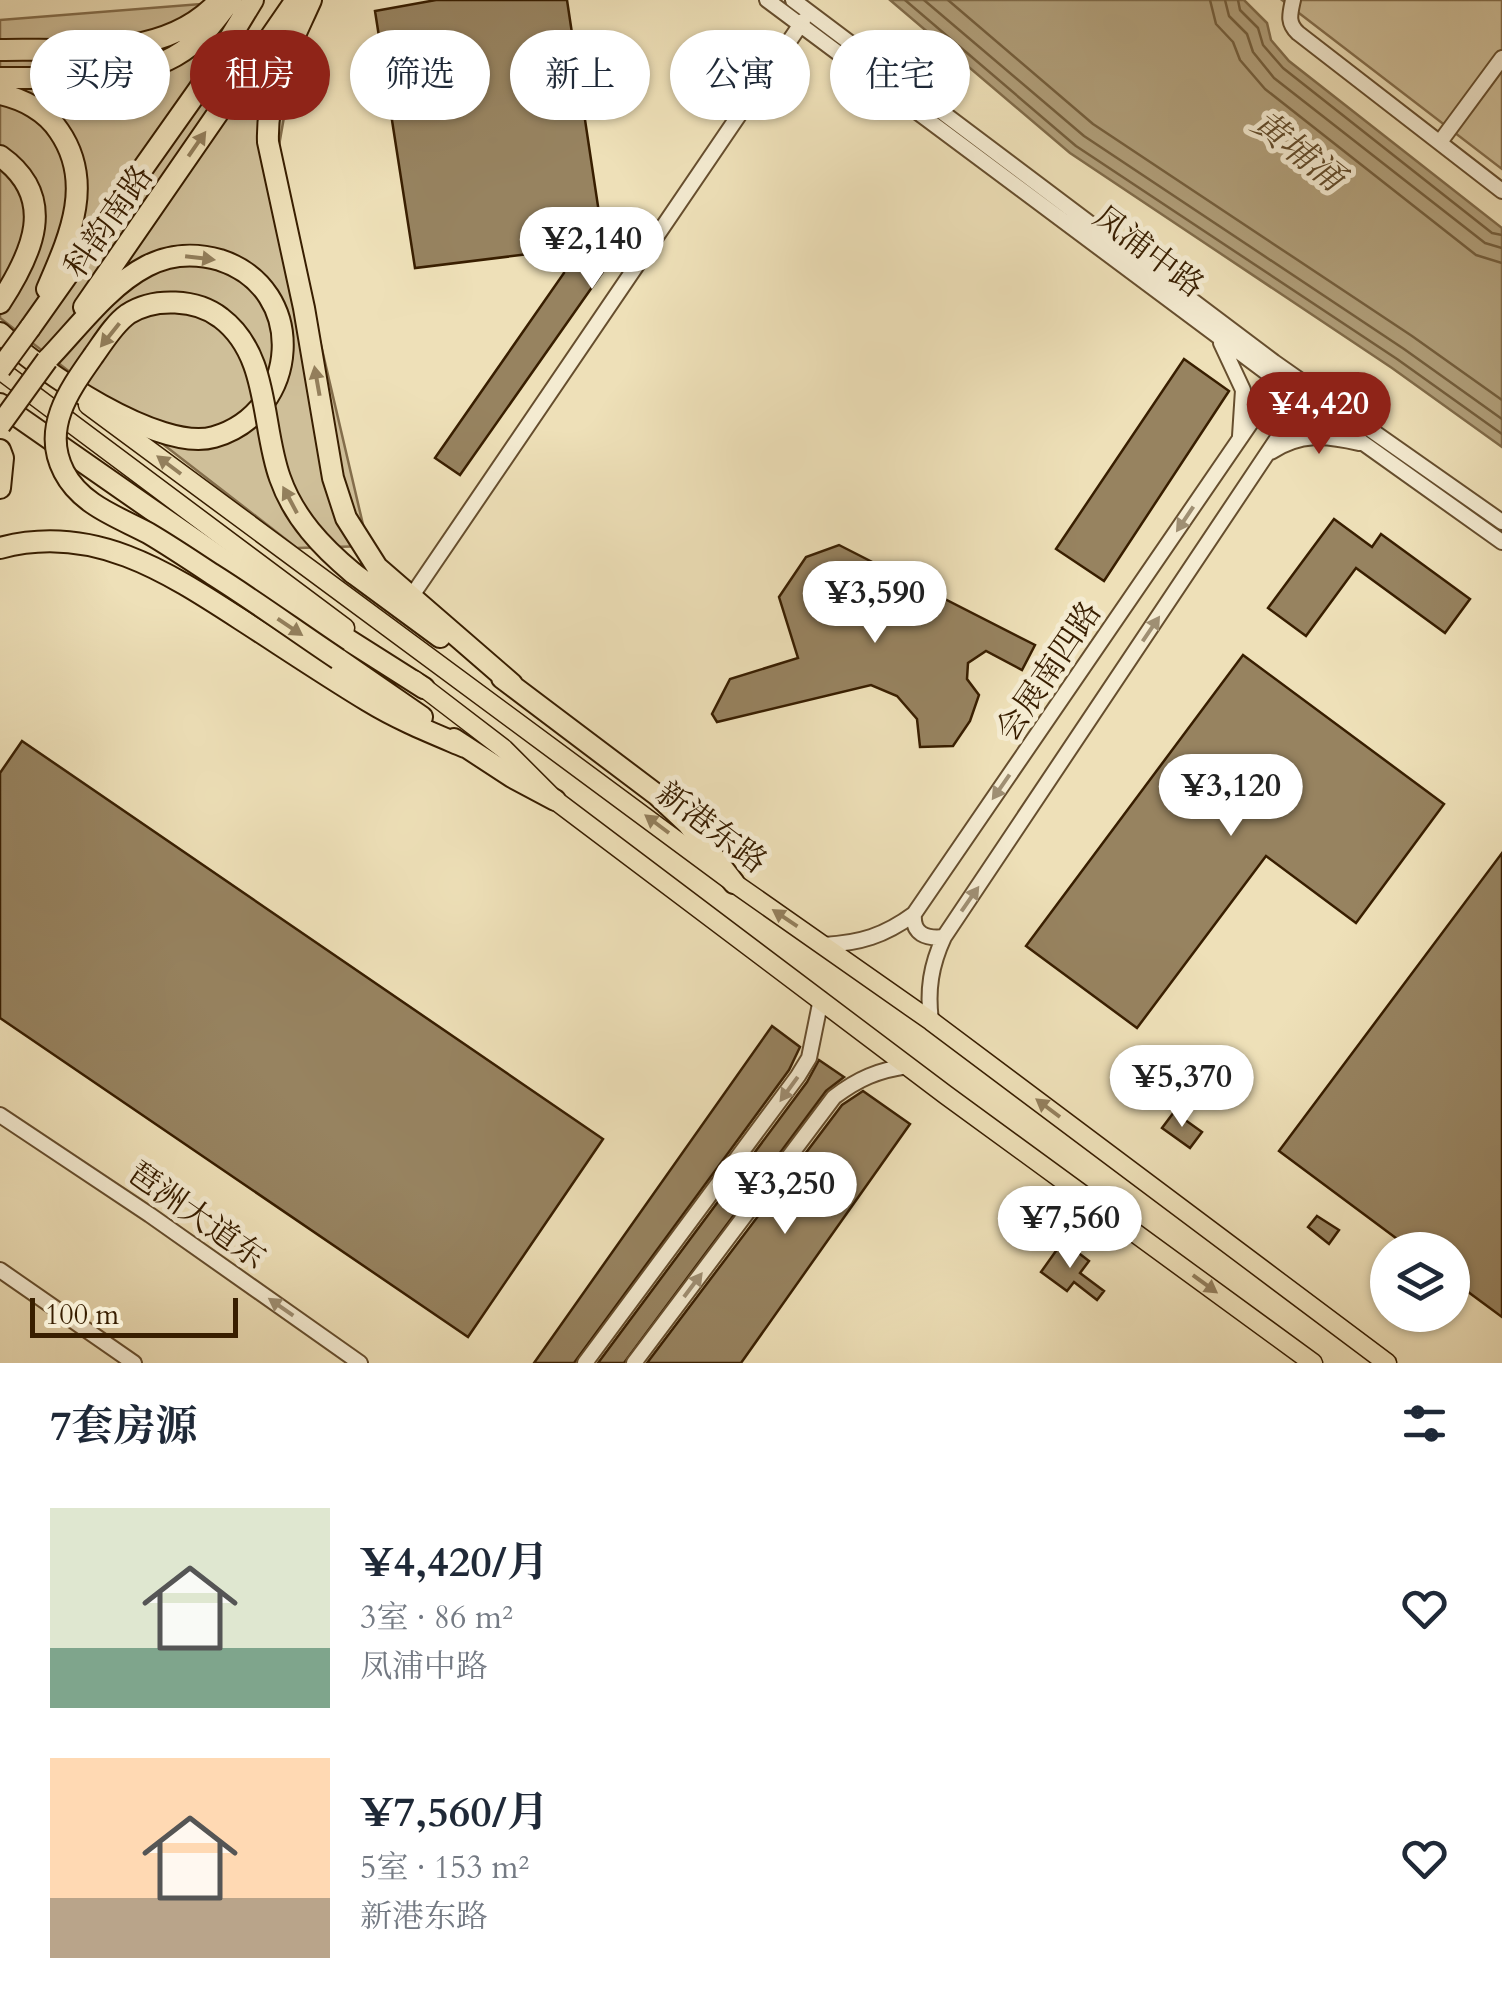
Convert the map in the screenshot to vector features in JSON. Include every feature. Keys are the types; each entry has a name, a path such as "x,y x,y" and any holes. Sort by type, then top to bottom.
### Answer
{"highway":[{"path":"0,50 118,47 155,40 187,28 221,0"},
{"path":"0,78 127,72 172,58 200,38 232,0"},
{"name":"科韵南路","path":"0,370 53,288 199,88 253,0"},
{"name":"科韵南路","path":"86,314 296,0"},
{"path":"311,0 270,101 267,123 272,170 298,281 338,498 369,558 512,684"},
{"path":"0,94 19,98 54,124 75,162 79,187 76,208 53,288"},
{"path":"0,156 25,181 36,218 28,258 0,302"},
{"path":"0,336 36,358 130,420 169,436 196,440 214,437 244,420 278,383 282,334 276,308 249,274 229,263 188,255 150,264 36,358 0,424"},
{"path":"555,800 465,746 152,536 92,503 70,483 58,458 58,414 108,334 126,316 163,303 206,308 220,317 242,339 258,381 286,493 315,537 353,573 512,684 658,795 688,824 734,883"},
{"path":"0,404 252,580 424,688"},
{"path":"0,450 0,488"},
{"path":"0,548 41,541 66,542 104,547 144,561 371,703 465,746"}],"main road":[{"name":"新港东路","path":"36,358 734,883 931,1020 1388,1363"},
{"path":"0,370 504,749 555,800 908,1066 1313,1363"}],"street":[{"name":"凤浦中路","path":"767,0 1502,542"},
{"name":"凤浦中路","path":"794,0 1274,362 1502,522"},
{"path":"1293,0 1290,16 1298,34 1502,191"},
{"path":"411,597 809,12"},
{"path":"1440,142 1502,58"},
{"path":"1216,334 1243,390 1240,438"},
{"path":"1274,362 1291,390 1324,398"},
{"name":"会展南四路","path":"824,944 881,936 914,914 1240,438 1272,395 1291,390 1291,418 944,937 931,970 931,1020"},
{"path":"1266,456 1283,444 1316,435 1368,445"},
{"path":"914,914 913,923 920,934 944,937"},
{"path":"585,1363 798,1076 808,1058 821,999"},
{"path":"634,1363 834,1097 855,1081 882,1069 908,1066"},
{"name":"琶洲大道东","path":"0,1115 360,1363"},
{"path":"0,1270 134,1363"}],"shaded area":[{"path":"1282,0 1502,0 1502,169"},
{"path":"201,4 233,30 190,30 190,120 283,120 277,157 368,546 297,548 0,318 0,20"}],"water":[{"name":"黄埔涌","path":"890,0 1244,0 1267,23 1271,40 1289,61 1502,228 1502,447 1392,368 1070,153 970,68 970,30 925,30"}],"building":[{"path":"436,0 567,0 572,30 510,30 510,120 585,120 607,266 460,475 435,458 564,273 562,250 415,268 392,120 490,120 490,30 378,30 375,11"},
{"path":"1184,359 1229,391 1104,581 1056,549"},
{"path":"1334,519 1372,547 1381,534 1470,599 1445,633 1356,568 1306,636 1268,608"},
{"path":"839,545 1035,645 1022,670 986,651 968,663 967,679 979,695 970,721 953,746 920,747 917,719 897,696 871,685 717,722 712,714 730,679 798,658 779,597 806,557"},
{"path":"1243,655 1444,804 1356,923 1266,856 1137,1028 1026,946"},
{"path":"22,741 603,1139 468,1337 0,1018 0,773"},
{"path":"1502,853 1502,1317 1470,1293 1470,1232 1388,1232 1279,1151"},
{"path":"772,1026 800,1047 789,1070 574,1363 534,1363"},
{"path":"819,1060 844,1077 826,1091 624,1363 598,1363 807,1082"},
{"path":"863,1091 910,1124 741,1363 647,1363 842,1105"},
{"path":"1174,1112 1202,1132 1190,1148 1162,1128"},
{"path":"1317,1216 1339,1230 1329,1244 1308,1227"},
{"path":"1063,1241 1089,1261 1080,1273 1104,1291 1097,1300 1074,1282 1067,1291 1041,1272"}]}
